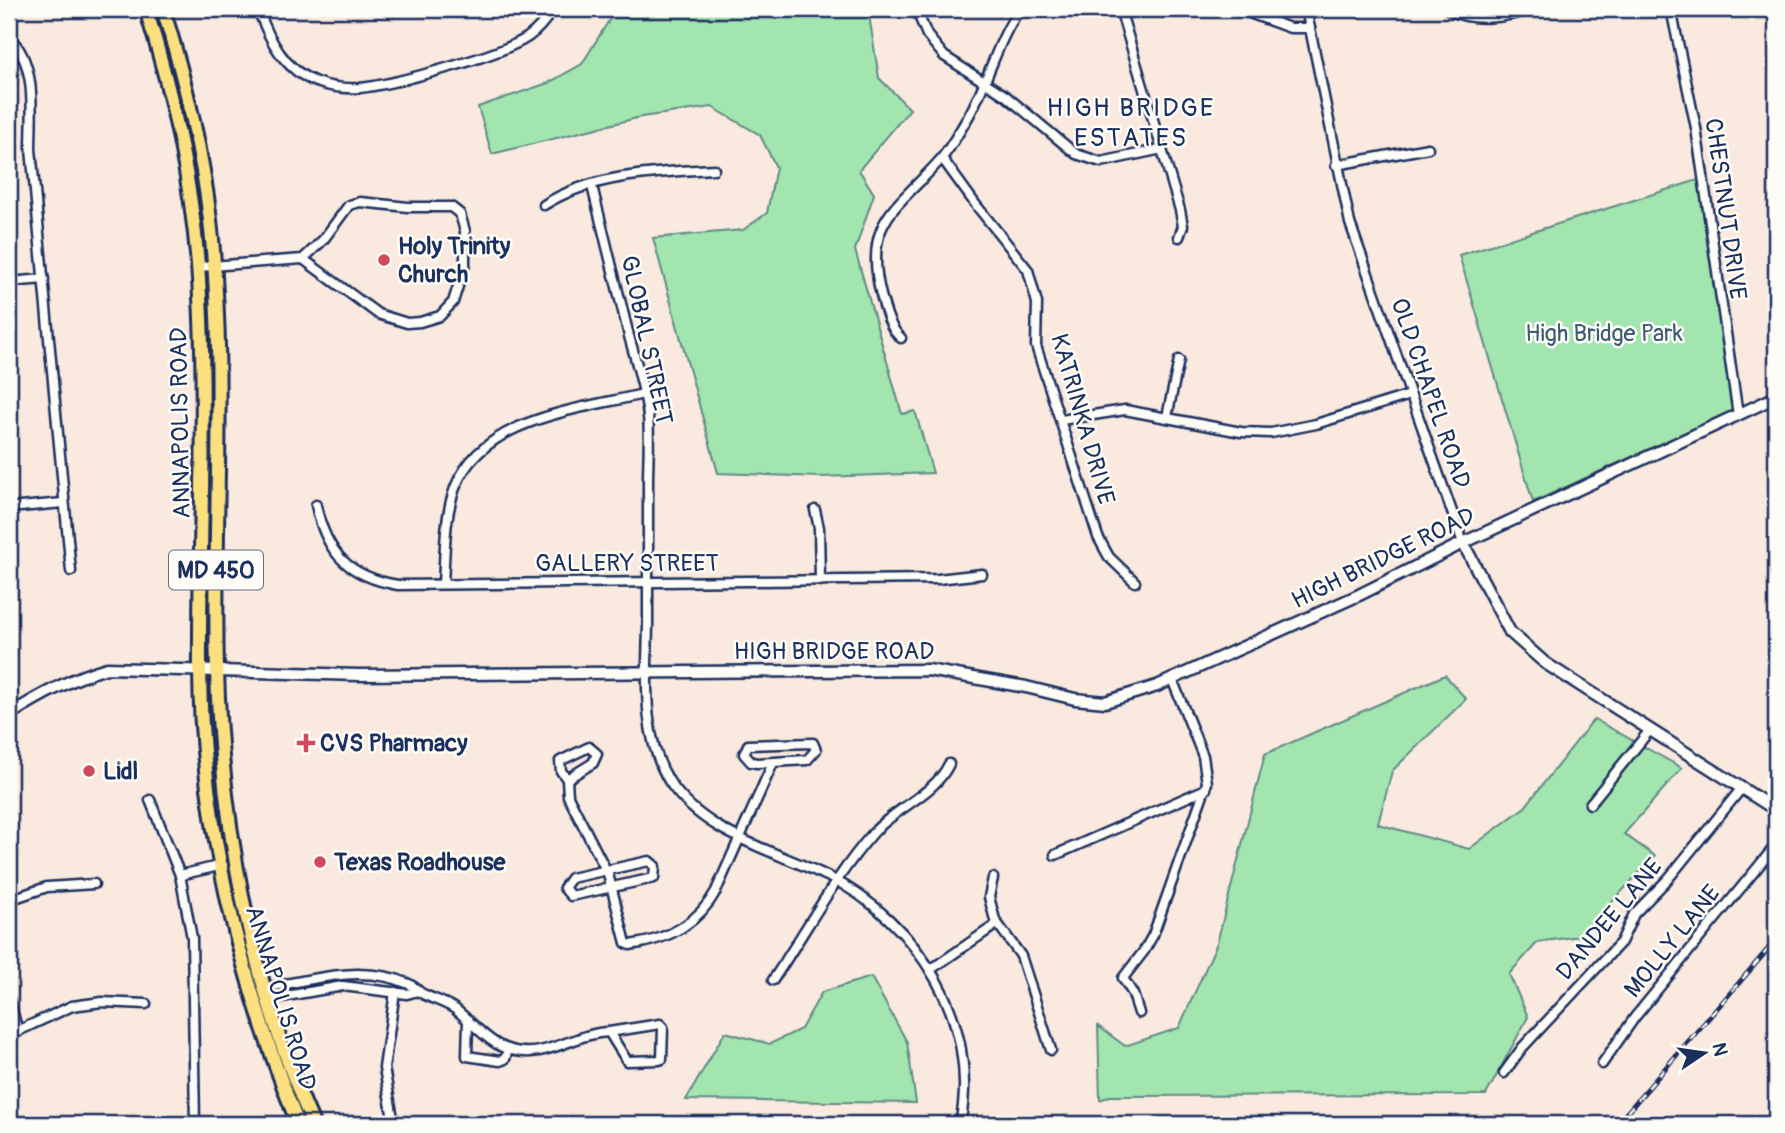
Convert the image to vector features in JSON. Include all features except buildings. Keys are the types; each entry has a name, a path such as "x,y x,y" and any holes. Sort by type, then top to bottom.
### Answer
{"main road":[{"name":"ANNAPOLIS ROAD","path":"146,9 169,82 192,213 198,267 202,439 200,669 209,780 240,951 298,1124"},
{"name":"ANNAPOLIS ROAD","path":"163,9 199,154 214,265 217,671 222,749 237,866 268,993 296,1085 313,1124"}],"street":[{"path":"258,9 271,40 297,71 313,81 346,88 403,79 505,48 535,32 552,9"},
{"path":"916,9 927,35 939,50 986,85 1006,96 1064,146 1089,161 1108,162 1162,149"},
{"path":"901,338 892,326 882,296 875,263 876,244 886,219 901,197 942,158 986,85 1003,36 1020,9"},
{"path":"1120,9 1182,216 1179,237"},
{"path":"1238,9 1290,28 1311,28"},
{"name":"OLD CHAPEL ROAD","path":"1306,9 1336,165 1359,252 1462,543 1502,621 1516,640 1545,663 1776,810"},
{"path":"1448,9 1463,15 1489,18 1533,9"},
{"name":"CHESTNUT DRIVE","path":"1671,9 1698,141 1738,415"},
{"path":"9,37 15,43 31,83 31,149 71,571"},
{"path":"1336,165 1428,148"},
{"name":"KATRINKA DRIVE","path":"942,158 975,205 1028,270 1037,303 1036,346 1101,544 1114,564 1135,582"},
{"path":"544,205 592,186 635,176 714,169"},
{"name":"GLOBAL STREET","path":"592,186 648,422 647,673 653,742 667,778 682,798 703,817 740,838 838,882 896,928 930,970 946,998 962,1045 965,1081 960,1124"},
{"path":"198,267 303,260 371,310 400,321 420,323 446,312 453,302 464,264 465,231 460,214 451,207 408,207 360,202 349,205 323,240 303,260"},
{"path":"9,282 44,279"},
{"path":"1167,417 1178,360"},
{"path":"443,584 447,526 454,490 463,471 481,452 503,435 527,424 643,394"},
{"path":"1061,420 1120,410 1241,432 1271,433 1315,424 1410,395"},
{"name":"HIGH BRIDGE ROAD","path":"9,715 45,692 84,674 107,668 359,675 928,670 1097,703 1135,694 1359,595 1462,543 1776,397"},
{"path":"9,508 63,503"},
{"name":"GALLERY STREET","path":"316,505 329,544 354,570 375,580 398,585 960,579 982,574"},
{"path":"815,510 820,542 820,581"},
{"path":"1139,1013 1133,994 1123,978 1153,935 1206,789 1206,766 1172,678"},
{"path":"1590,804 1650,730"},
{"path":"748,744 815,746 812,758 773,763 751,762 745,757 744,749 748,744"},
{"path":"567,779 561,771 561,761 589,747 594,749 597,754 593,763 567,779 565,786 606,871 629,945 676,932 697,917 710,902 773,763"},
{"path":"773,980 838,882 880,826 938,782 949,764"},
{"path":"1055,855 1206,789"},
{"name":"DANDEE LANE","path":"1504,1073 1522,1048 1621,942 1634,914 1668,879 1741,789"},
{"path":"150,800 180,875 192,938 195,1124"},
{"name":"MOLLY LANE","path":"1602,1065 1635,1017 1776,845"},
{"path":"649,861 655,866 654,878 571,897 564,888 571,878 606,871 649,861"},
{"path":"180,875 223,865"},
{"path":"993,878 989,897 997,924 1021,956 1051,1050"},
{"path":"9,900 47,887 94,884"},
{"path":"930,970 997,924"},
{"path":"268,993 352,975 410,984 418,991 453,1008 508,1049 544,1051 585,1034 660,1024 663,1027 662,1059 627,1061 609,1032"},
{"path":"268,993 343,986 395,992 418,991"},
{"path":"394,1124 384,1068 395,992"},
{"path":"9,998 18,1032"},
{"path":"9,1035 72,1006 102,1002 146,1004"},
{"path":"468,1020 467,1056 500,1061 505,1059 508,1049"}],"green space":[{"path":"616,9 868,9 879,78 910,109 859,170 874,194 855,250 902,414 915,411 933,473 820,477 718,473 653,238 743,230 767,213 776,167 760,135 712,107 641,117 492,154 478,107 548,83 582,64"},
{"name":"High Bridge Park","path":"1701,179 1734,410 1533,502 1459,255"},
{"path":"1445,675 1466,699 1392,771 1378,824 1469,849 1525,807 1594,719 1682,768 1624,834 1655,856 1580,936 1538,942 1509,974 1528,1017 1486,1095 1110,1096 1100,1100 1098,1026 1125,1046 1179,1028 1217,943 1265,754"},
{"path":"871,977 907,1042 916,1103 686,1100 725,1032 770,1044 801,1029 822,992"}],"railway":[{"path":"1617,1124 1776,940"}],"place":[{"name":"Holy Trinity Church","path":"384,260"},
{"name":"CVS Pharmacy","path":"306,743"},
{"name":"Lidl","path":"89,771"},
{"name":"Texas Roadhouse","path":"320,862"}],"district":[{"name":"HIGH BRIDGE ESTATES","path":"1131,122"}]}
